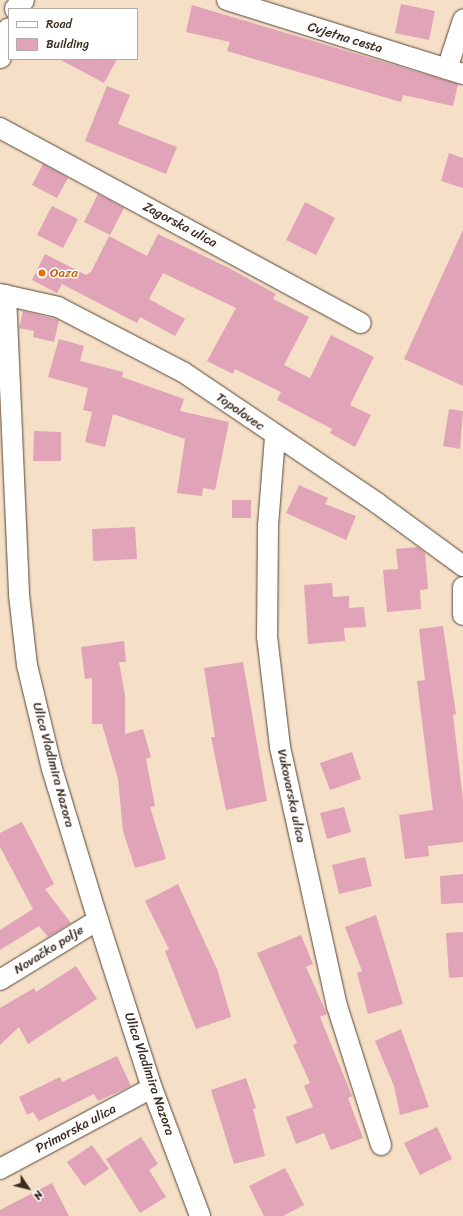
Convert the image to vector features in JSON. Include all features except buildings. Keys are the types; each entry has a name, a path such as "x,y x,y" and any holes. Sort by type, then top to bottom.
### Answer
{"main road":[{"path":"0,57 8,32"}],"street":[{"name":"Cvjetna cesta","path":"227,0 274,8 455,72"},
{"path":"455,72 463,20"},
{"name":"Zagorska ulica","path":"0,128 361,323"},
{"name":"Topolovec","path":"3,294 58,307 176,368 275,437 377,503 463,566"},
{"name":"Ulica Vladimira Nazora","path":"3,294 19,595 27,665 52,769 98,920 152,1088 200,1216"},
{"name":"Vukovarska ulica","path":"275,437 268,526 267,636 280,747 337,1006 382,1145"},
{"path":"463,587 463,615"},
{"name":"Novačko polje","path":"0,980 98,920"},
{"name":"Primorska ulica","path":"0,1169 152,1088"}],"place":[{"name":"Oaza","path":"42,273"}]}
